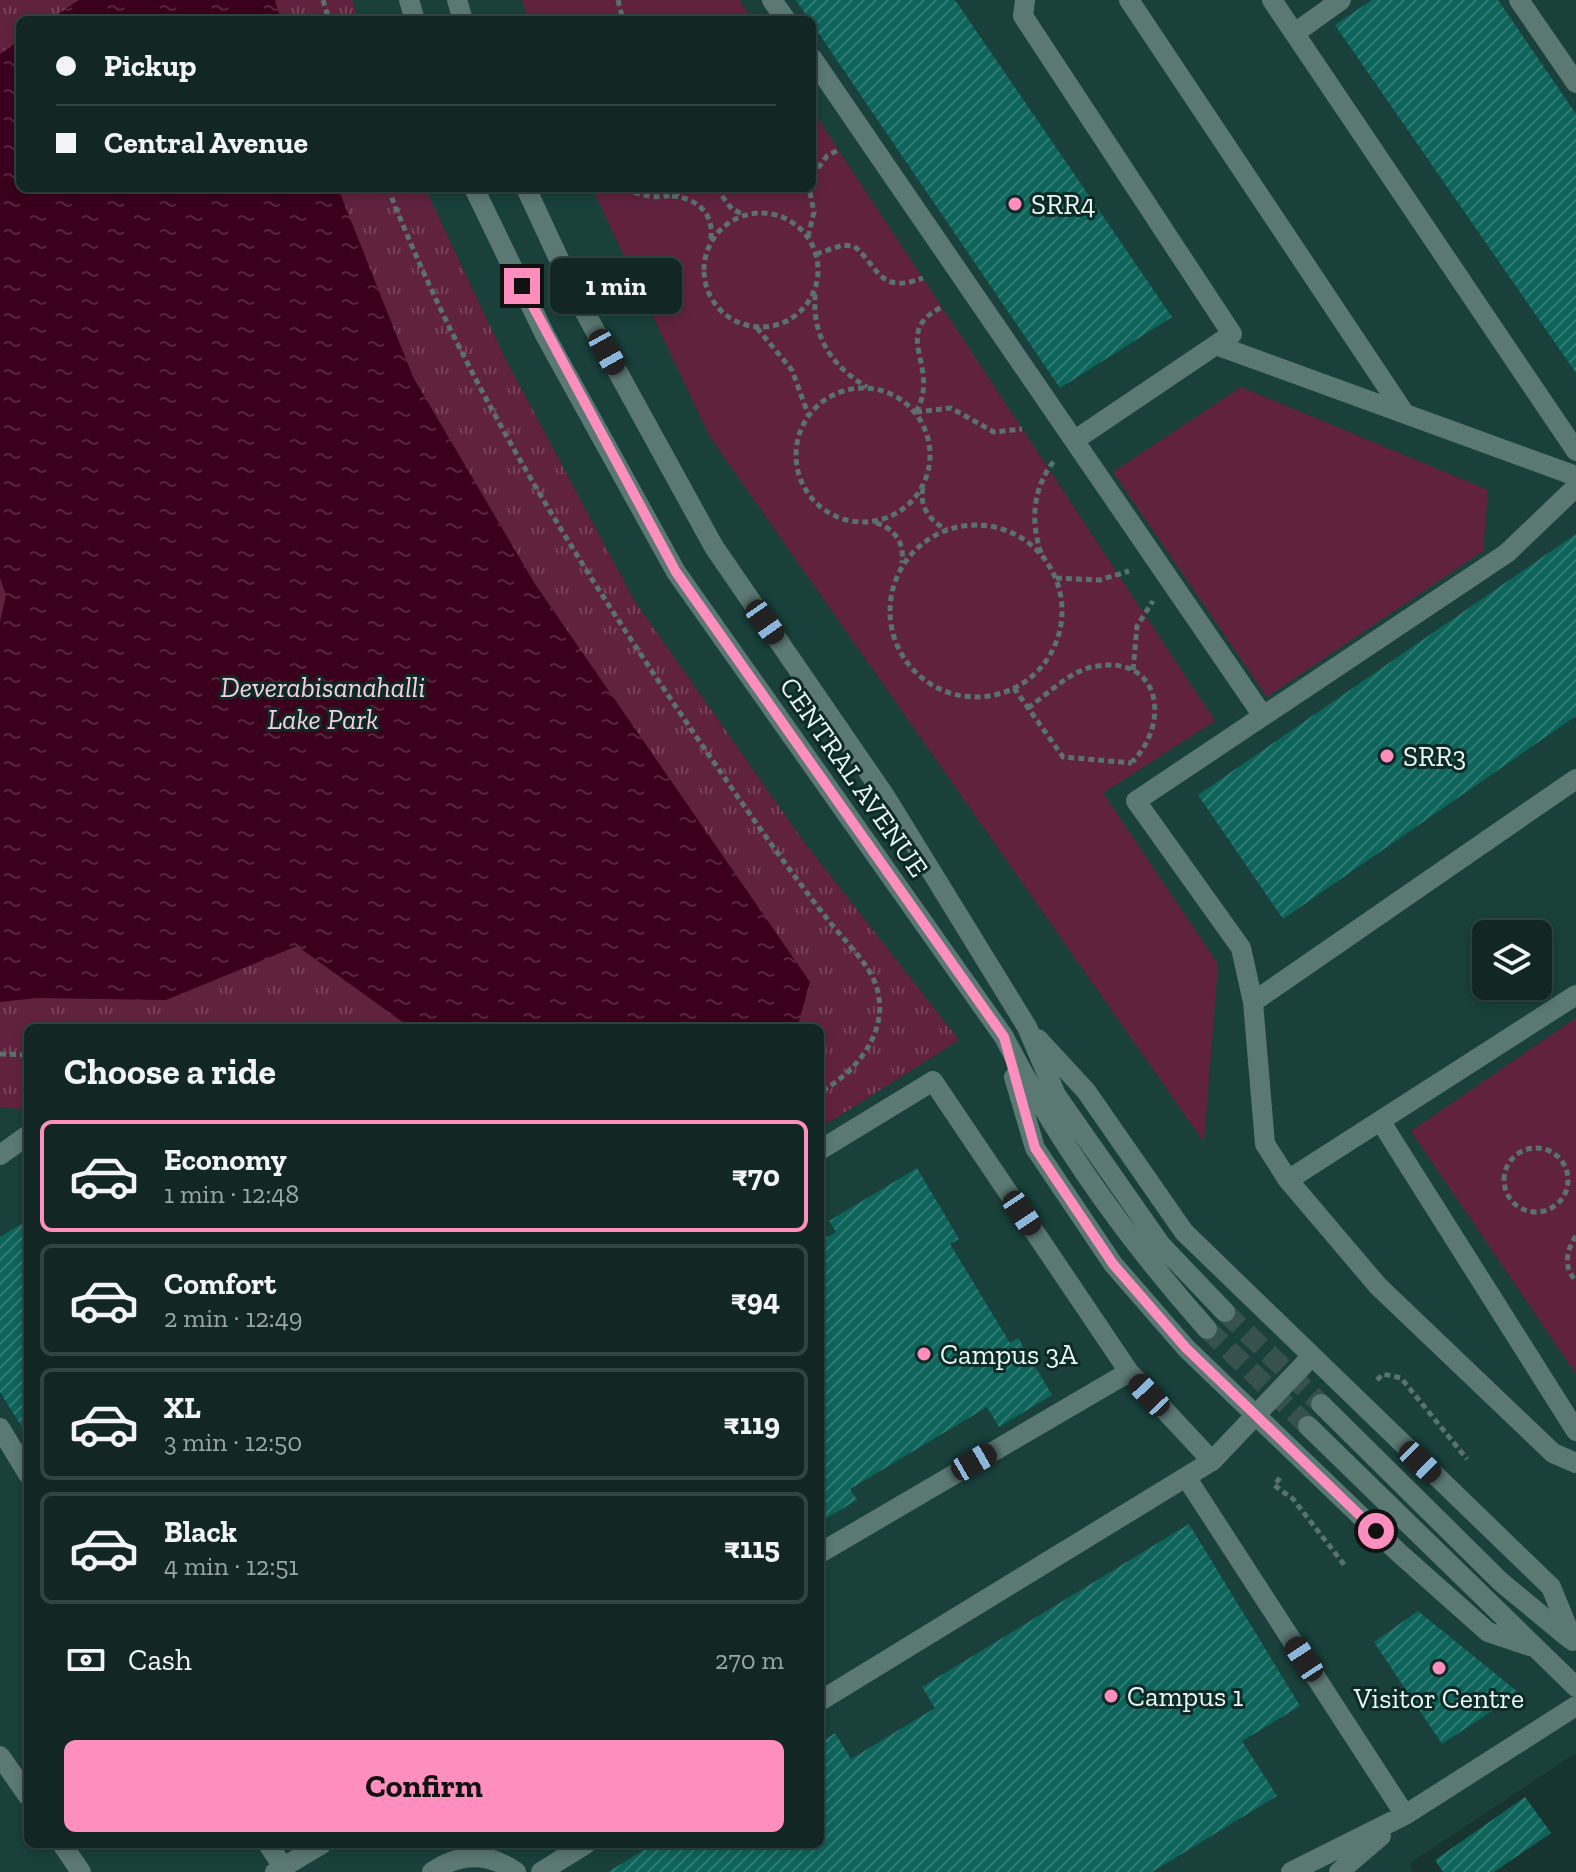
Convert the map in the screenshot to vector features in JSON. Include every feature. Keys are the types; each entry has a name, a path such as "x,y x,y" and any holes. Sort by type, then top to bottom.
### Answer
{"street":[{"path":"1025,0 1023,16 1232,334 1075,440"},
{"path":"1129,0 1405,414"},
{"path":"1272,0 1576,451"},
{"path":"1295,33 1341,0"},
{"path":"1519,0 1576,83"},
{"path":"816,64 1263,716"},
{"name":"CENTRAL AVENUE","path":"476,192 545,335 676,572 1004,1037 1037,1102 1089,1179 1150,1264 1207,1329"},
{"name":"CENTRAL AVENUE","path":"528,192 576,296 714,547 885,796 1027,1027 1056,1095 1161,1245 1225,1312"},
{"path":"1216,345 1576,476"},
{"path":"1576,487 1507,553 1136,801 1241,948 1253,1002 1265,1144 1288,1180 1378,1286 1553,1453 1576,1463"},
{"path":"1253,1002 1576,779"},
{"path":"1288,1180 1576,995"},
{"path":"1027,1027 1086,1091 1184,1232 1551,1587 1574,1643"},
{"path":"1004,1037 1035,1148 1113,1264 1186,1348 1398,1552 1488,1632 1530,1646"},
{"path":"824,1148 933,1081 1129,1372 1212,1461"},
{"path":"1381,1122 1576,1431"},
{"path":"0,1155 24,1138"},
{"path":"824,1699 1212,1461 1311,1357"},
{"path":"824,1551 1129,1372"},
{"path":"1321,1404 1501,1582 1574,1643"},
{"path":"1308,1426 1481,1593 1530,1646 1576,1687"},
{"path":"0,1428 23,1467"},
{"path":"1186,1477 1405,1815"},
{"path":"1291,1872 1405,1815 1576,1706"},
{"path":"0,1756 24,1790"},
{"path":"1339,1872 1353,1864 1405,1815"},
{"path":"65,1848 81,1872"},
{"path":"270,1848 279,1870 315,1848"},
{"path":"541,1872 580,1848"},
{"path":"432,1872 465,1857 500,1862 516,1872"}],"path":[{"path":"816,171 827,156 838,150"},
{"path":"390,192 440,309 533,483 680,714 761,830 873,978 877,1019 867,1052 857,1066 824,1089"},
{"path":"637,192 654,198 684,197 704,210 710,221 704,282 723,313 738,323 756,327 791,319 815,290"},
{"path":"672,196 682,192"},
{"path":"719,192 732,209 745,215 778,215 795,224 808,237 816,254 813,310 824,347 850,377 868,387 893,394 916,412 930,446 924,483 924,508 930,519 947,530"},
{"path":"808,237 814,212 810,192"},
{"path":"708,247 730,222 745,215"},
{"path":"816,254 843,245 854,246 881,278 902,283 923,278"},
{"path":"916,412 925,386 916,344 918,332 931,312 942,307"},
{"path":"756,327 792,370 808,415"},
{"path":"868,387 834,394 808,415 800,430 795,455 800,480 808,495 834,516 890,529 898,538 903,557 893,586 890,626 907,665 931,685 960,697 981,698 1014,688 1038,671 1059,635 1063,613 1055,578 1041,554 1034,521 1039,487 1060,453 1075,440"},
{"path":"916,412 951,408 994,432 1022,429"},
{"path":"867,522 899,511 924,483"},
{"path":"901,568 921,545 947,530 967,525 1006,530 1041,554"},
{"path":"1055,578 1100,580 1129,571 1155,555"},
{"path":"1133,671 1137,626 1146,609 1174,583"},
{"path":"1028,708 1082,670 1110,665 1133,671 1144,677 1152,691 1156,723 1143,750 1132,762"},
{"path":"1014,688 1063,757 1132,762"},
{"path":"1132,762 1152,790"},
{"path":"0,1054 24,1055"},
{"path":"1536,1147 1559,1156 1572,1178 1562,1200 1541,1212 1528,1212 1516,1206 1503,1184 1505,1170 1512,1158 1523,1150 1536,1147"},
{"path":"1576,1236 1568,1249 1567,1263 1576,1281"},
{"path":"1401,1378 1467,1459"},
{"path":"1293,1499 1346,1567"}],"shaded area":[{"path":"352,0 1576,0 1576,1753 1410,1863 1413,1872 0,1872 0,1107 24,1110 24,1848 824,1848 824,1125 958,1040 804,842 634,600 506,360 427,192 816,192 816,16 358,16"}],"green space":[{"name":"Deverabisanahalli Lake Park","path":"0,0 352,0 358,16 16,16 16,192 427,192 506,360 634,600 804,842 959,1040 824,1125 824,1024 24,1024 24,1110 0,1107"},
{"path":"522,0 739,0 750,16 527,16"},
{"path":"816,116 1215,721 1103,793 1218,964 1204,1142 710,437 594,192 816,192"},
{"path":"1241,387 1488,490 1483,551 1267,697 1113,472"},
{"path":"1576,1018 1576,1374 1411,1131"}],"water":[{"path":"79,0 275,0 280,16 55,16"},
{"name":"Deverabisanahalli Lake Park","path":"16,43 16,192 340,192 413,377 535,584 810,982 798,1024 405,1024 297,946 166,1000 36,998 0,1002 0,622 6,595 0,578 0,54"}],"building":[{"name":"SRR4","path":"796,0 955,0 1172,317 1060,388 816,29 816,16 807,16"},
{"path":"1372,0 1498,0 1576,114 1576,373 1335,25"},
{"name":"SRR3","path":"1576,534 1576,716 1283,919 1198,795"},
{"name":"Campus 3A","path":"917,1168 959,1239 950,1244 1010,1343 1018,1338 1052,1395 999,1427 987,1407 850,1489 857,1500 824,1520 824,1239 836,1232 829,1221"},
{"path":"24,1222 24,1431 0,1392 0,1237"},
{"name":"Campus 1","path":"1189,1524 1300,1706 1242,1741 1277,1796 1152,1872 608,1872 647,1848 824,1848 824,1740 835,1733 851,1759 935,1708 922,1687"},
{"name":"Visitor Centre","path":"1418,1611 1519,1693 1442,1744 1374,1642"},
{"path":"1525,1797 1551,1833 1494,1872 1443,1872 1435,1860"}],"tunnel":[{"path":"1225,1312 1321,1404"},
{"path":"1207,1329 1308,1426"}],"place":[{"name":"SRR4","path":"1015,204"},
{"name":"SRR3","path":"1387,756"},
{"name":"Campus 3A","path":"924,1354"},
{"name":"Visitor Centre","path":"1439,1668"},
{"name":"Campus 1","path":"1111,1696"}],"route":[{"path":"522,286 545,335 676,572 1004,1037 1035,1148 1113,1264 1186,1348 1376,1531"}]}
